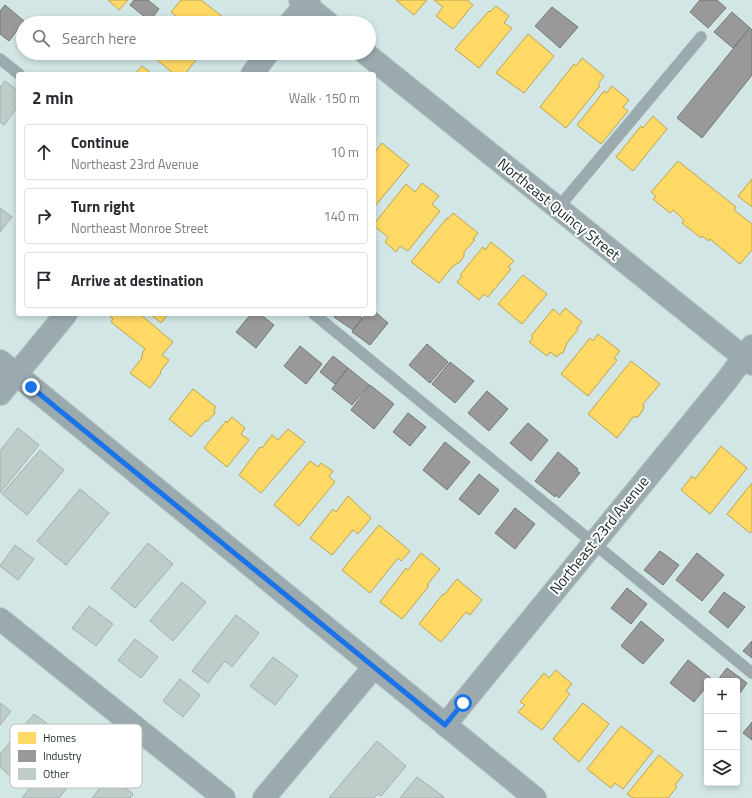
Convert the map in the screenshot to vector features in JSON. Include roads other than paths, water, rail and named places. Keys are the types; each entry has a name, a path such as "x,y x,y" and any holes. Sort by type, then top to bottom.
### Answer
{"street":[{"path":"295,16 305,1 321,16"},
{"path":"254,72 263,60"},
{"name":"Northeast Quincy Street","path":"374,60 558,208 749,355"},
{"path":"0,394 64,316"},
{"name":"Northeast 23rd Avenue","path":"445,725 726,380 749,355"},
{"path":"0,361 535,798"},
{"path":"0,619 131,724"},
{"path":"264,798 374,667"},
{"path":"142,732 224,798"}],"lane":[{"path":"558,208 701,37"},
{"path":"0,59 16,72"},
{"path":"316,316 752,673"}]}
